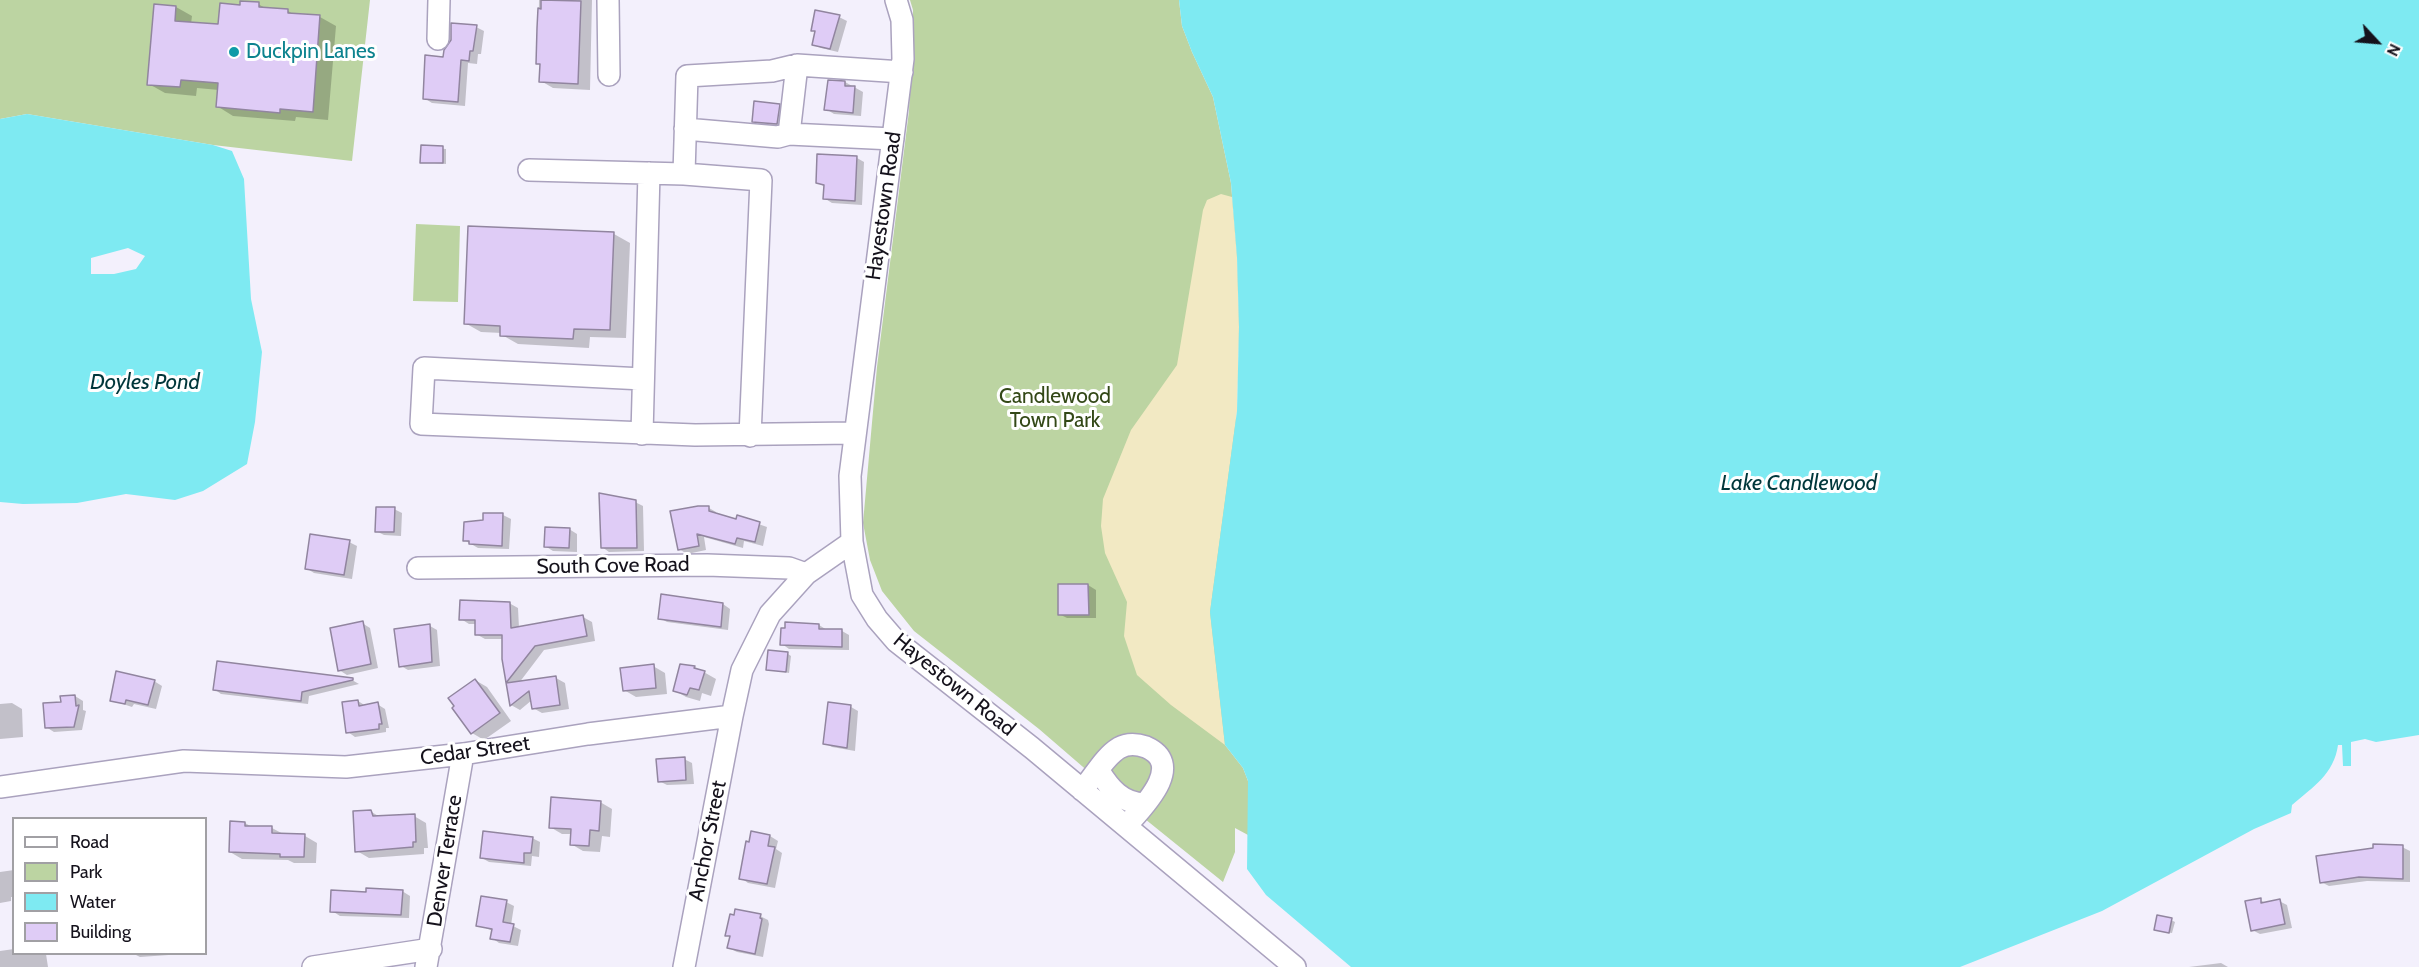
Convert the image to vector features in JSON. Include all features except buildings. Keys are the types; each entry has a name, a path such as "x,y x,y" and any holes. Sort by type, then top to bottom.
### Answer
{"street":[{"path":"438,39 439,0"},
{"path":"608,0 609,75"},
{"name":"Hayestown Road","path":"896,0 902,20 902,72 850,476 852,542 862,595 877,619 896,641 1082,790 1295,967"},
{"path":"789,134 797,65"},
{"path":"684,174 687,76 772,71 797,65 902,72"},
{"path":"685,129 778,137 789,134 893,139"},
{"path":"529,170 684,174 761,180 750,436"},
{"path":"642,434 649,173"},
{"path":"643,379 424,368 421,424 642,434 750,436 854,433"},
{"path":"732,716 742,670 770,614 806,573 852,542"},
{"name":"South Cove Road","path":"418,568 707,565 789,568 806,573"},
{"name":"Cedar Street","path":"0,788 184,761 346,767 463,754 588,734 732,716"},
{"name":"Anchor Street","path":"684,967 732,716"},
{"path":"1082,790 1120,747 1136,743 1152,750 1160,760 1162,778 1153,796 1126,826"},
{"name":"Denver Terrace","path":"428,958 463,754"},
{"path":"1099,771 1115,794 1132,804 1144,804"},
{"path":"314,967 428,958"}],"green space":[{"path":"0,0 370,0 352,161 213,145 27,114 0,119"},
{"name":"Candlewood Town Park","path":"910,0 1179,0 1182,26 1213,97 1231,183 1237,257 1239,327 1225,745 1243,768 1248,781 1248,835 1235,828 1235,852 1223,882 1119,798 1039,729 914,631 882,591 870,560 863,523 877,367 909,111 913,10"},
{"path":"416,224 460,226 458,302 413,301"}],"sand":[{"path":"1221,194 1232,197 1239,327 1237,411 1210,612 1225,745 1171,705 1137,675 1124,636 1127,602 1105,553 1101,526 1103,499 1131,430 1177,365 1203,210 1207,200"}],"water":[{"name":"Lake Candlewood","path":"1179,0 2419,0 2419,735 2376,742 2365,739 2351,742 2351,766 2343,766 2342,745 2338,745 2336,755 2327,772 2315,786 2292,805 2291,813 2254,829 2102,911 1960,967 1351,967 1266,895 1247,869 1248,781 1243,768 1225,745 1210,612 1237,411 1239,327 1237,257 1231,183 1213,97 1182,26"},
{"name":"Doyles Pond","path":"27,114 213,145 232,151 244,179 251,299 262,352 255,422 247,464 203,491 175,500 126,494 77,503 0,502 0,119","holes":["128,248 145,256 136,269 114,274 91,274 91,258"]}],"place":[{"name":"Duckpin Lanes","path":"234,52"}]}
